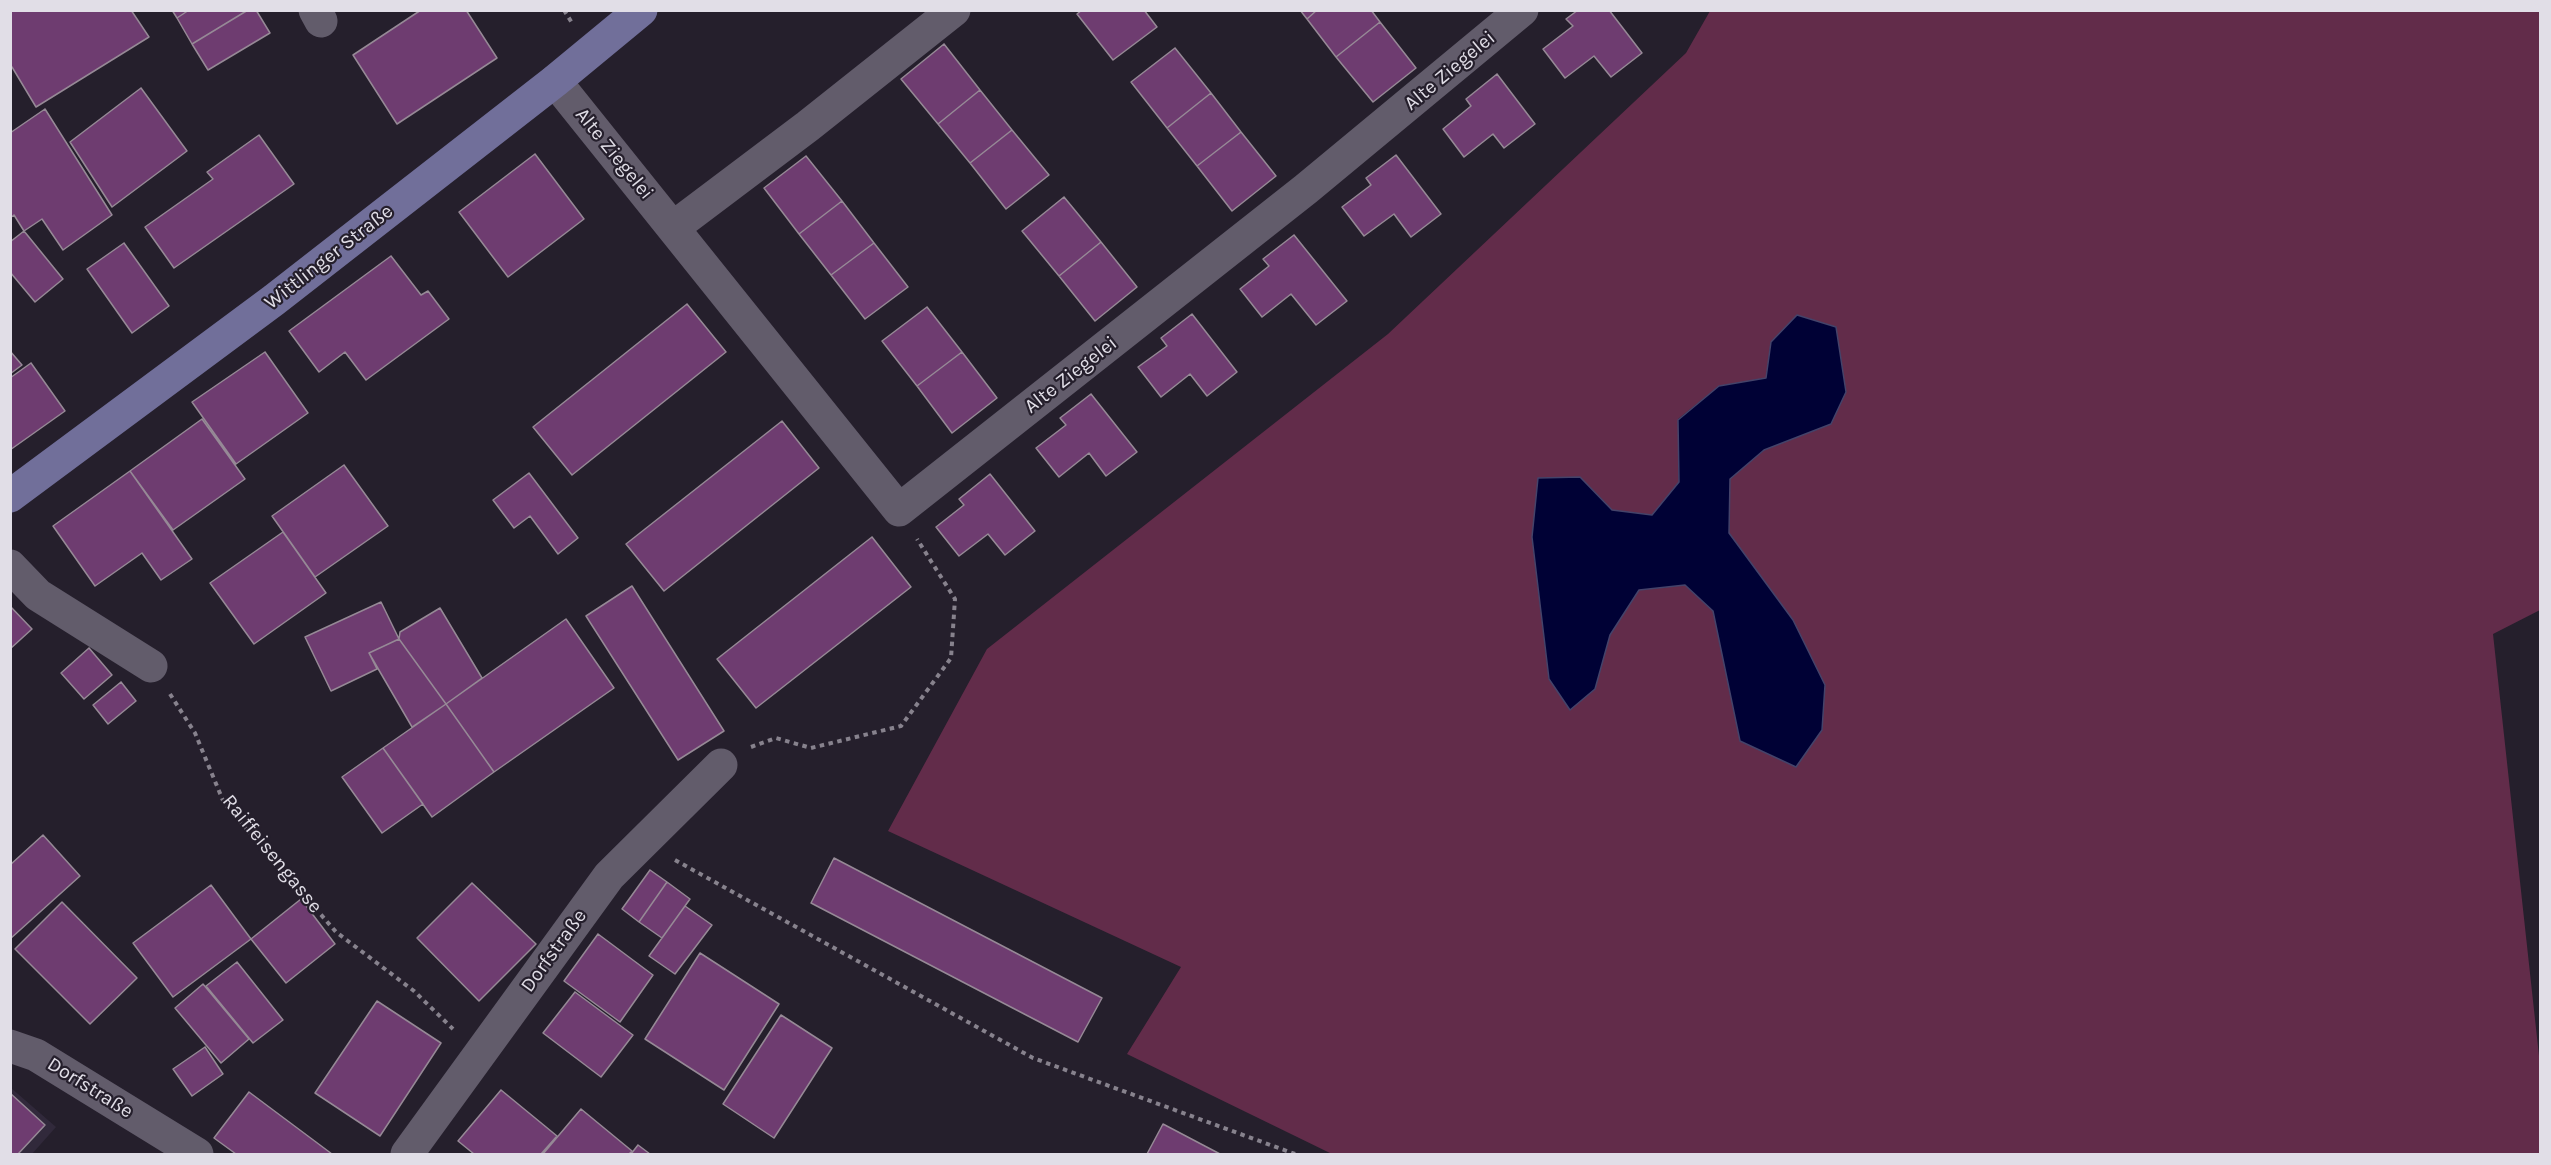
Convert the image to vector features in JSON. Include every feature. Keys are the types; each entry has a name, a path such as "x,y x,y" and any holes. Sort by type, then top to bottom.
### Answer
{"main road":[{"name":"Wittlinger Straße","path":"10,496 274,300 555,81 641,10"}],"street":[{"path":"674,227 808,126 954,10"},
{"name":"Alte Ziegelei","path":"555,81 899,510 1287,203 1522,10"},
{"path":"10,566 38,595 151,666"},
{"name":"Dorfstraße","path":"407,1155 609,876 721,765"},
{"name":"Dorfstraße","path":"10,1046 36,1055 197,1155"}],"path":[{"path":"721,765 747,748 776,738 811,748 901,726 928,692 951,658 955,599 899,510"},
{"name":"Raiffeisengasse","path":"151,666 195,733 224,803 336,932 414,991 479,1054"},
{"path":"643,842 1033,1058 1295,1155"}],"shaded area":[{"path":"1710,11 2540,11 2540,610 2493,634 2540,1065 2540,1154 1332,1154 1127,1054 1181,967 888,831 987,649 1388,334 1686,53","holes":["1771,342 1831,424 1764,450 1730,479 1729,533 1793,620 1822,730 1796,767 1740,741 1713,611 1685,585 1639,589 1610,635 1570,710 1549,679 1532,537 1580,477 1612,510 1652,515 1679,482 1678,419 1719,386 1766,378"]},
{"path":"1797,315 1836,327 1846,392 1831,424 1764,450 1730,479 1729,533 1793,620 1825,685 1822,730 1796,767 1740,741 1713,611 1685,585 1639,590 1610,635 1595,689 1570,710 1549,679 1532,537 1538,478 1580,477 1612,510 1652,515 1679,482 1678,420 1719,386 1766,378 1771,342"},
{"path":"10,1087 56,1127 32,1154 11,1154"}],"building":[{"path":"10,10 131,10 149,37 36,107 12,67 10,68"},
{"path":"172,10 189,10 177,18"},
{"path":"189,10 248,10 192,44 177,18"},
{"path":"248,10 256,10 270,33 208,70 192,44"},
{"path":"421,10 466,10 497,58 397,124 353,55"},
{"path":"1082,10 1144,10 1157,27 1113,60 1077,14"},
{"path":"1300,10 1317,10 1307,19"},
{"path":"1317,10 1371,10 1380,22 1336,57 1307,19"},
{"path":"1578,10 1609,10 1642,53 1611,77 1594,56 1565,78 1543,49 1573,26 1566,19"},
{"path":"1380,22 1416,68 1373,102 1336,57"},
{"path":"944,44 980,90 938,124 901,79"},
{"path":"1175,48 1211,93 1167,128 1131,82"},
{"path":"1497,74 1535,124 1504,148 1493,134 1464,157 1443,129 1471,106 1466,99"},
{"path":"141,88 187,151 112,207 70,142"},
{"path":"980,90 1012,130 970,163 938,124"},
{"path":"1211,93 1241,132 1197,166 1167,128"},
{"path":"45,109 112,215 63,250 42,219 24,231 14,215 10,218 10,133"},
{"path":"1012,130 1049,175 1006,209 970,163"},
{"path":"1241,132 1276,176 1232,211 1197,166"},
{"path":"259,135 294,184 174,268 145,227 213,179 207,172"},
{"path":"535,154 584,219 508,277 459,212"},
{"path":"1396,155 1441,214 1411,237 1394,214 1364,236 1342,207 1371,185 1366,178"},
{"path":"806,156 842,201 799,234 764,188"},
{"path":"1064,197 1101,242 1059,276 1022,231"},
{"path":"842,201 874,243 831,275 799,234"},
{"path":"24,231 63,279 35,302 10,272 10,242"},
{"path":"1294,235 1347,301 1316,325 1291,294 1262,317 1240,289 1269,266 1263,259"},
{"path":"1101,242 1137,287 1095,321 1059,276"},
{"path":"124,243 169,306 132,333 87,269"},
{"path":"874,243 908,287 865,319 831,275"},
{"path":"391,256 421,295 428,291 449,319 366,380 345,352 319,372 289,331"},
{"path":"687,304 726,352 572,475 533,427"},
{"path":"927,307 962,352 917,386 882,341"},
{"path":"1192,314 1237,372 1207,396 1190,374 1161,397 1138,367 1167,346 1161,338"},
{"path":"10,351 22,365 10,374"},
{"path":"265,352 308,413 236,464 192,402"},
{"path":"962,352 997,398 952,433 917,386"},
{"path":"31,363 65,411 10,450 10,378"},
{"path":"1091,394 1137,452 1106,476 1089,453 1059,477 1036,448 1066,425 1060,418"},
{"path":"202,419 245,479 173,530 130,471"},
{"path":"782,421 819,468 664,591 626,544"},
{"path":"344,465 388,526 315,577 272,516"},
{"path":"130,471 192,559 161,580 142,553 95,586 53,526"},
{"path":"529,473 578,538 558,554 530,516 514,528 493,500"},
{"path":"990,474 1035,531 1005,555 988,534 959,556 936,527 964,505 959,499"},
{"path":"283,532 326,593 254,644 210,583"},
{"path":"872,537 911,587 756,708 717,659"},
{"path":"632,586 724,731 678,760 586,616"},
{"path":"381,602 399,639 369,653 377,669 331,691 305,637"},
{"path":"10,606 32,629 10,649"},
{"path":"440,608 482,678 446,704 399,639 400,632"},
{"path":"566,619 614,688 494,772 446,704"},
{"path":"399,639 446,704 412,727 369,653"},
{"path":"89,648 112,675 84,699 61,673"},
{"path":"121,682 136,701 108,724 93,705"},
{"path":"446,704 494,772 432,817 383,748"},
{"path":"383,748 423,804 382,833 342,777"},
{"path":"43,835 80,876 10,939 10,865"},
{"path":"834,858 1102,998 1078,1042 811,903"},
{"path":"650,870 667,882 639,922 622,909"},
{"path":"667,882 690,899 662,938 639,922"},
{"path":"472,883 536,944 479,1001 417,938"},
{"path":"211,885 251,939 173,997 133,943"},
{"path":"301,899 335,944 286,983 251,939"},
{"path":"62,902 137,978 90,1024 15,949"},
{"path":"685,906 712,925 675,974 649,956"},
{"path":"598,934 653,975 620,1022 564,981"},
{"path":"700,953 779,1004 724,1090 645,1039"},
{"path":"237,962 283,1020 253,1043 206,986"},
{"path":"203,984 249,1039 221,1063 175,1008"},
{"path":"575,992 633,1035 601,1077 543,1033"},
{"path":"377,1001 441,1043 380,1136 315,1093"},
{"path":"781,1015 832,1048 774,1138 723,1104"},
{"path":"205,1047 223,1074 192,1096 173,1069"},
{"path":"501,1090 557,1136 541,1154 474,1154 458,1141"},
{"path":"249,1092 332,1154 236,1154 214,1138"},
{"path":"10,1093 45,1125 18,1154 10,1154"},
{"path":"581,1109 632,1151 629,1154 543,1154"},
{"path":"1163,1124 1220,1154 1147,1154"},
{"path":"638,1145 650,1154 631,1154"}]}
